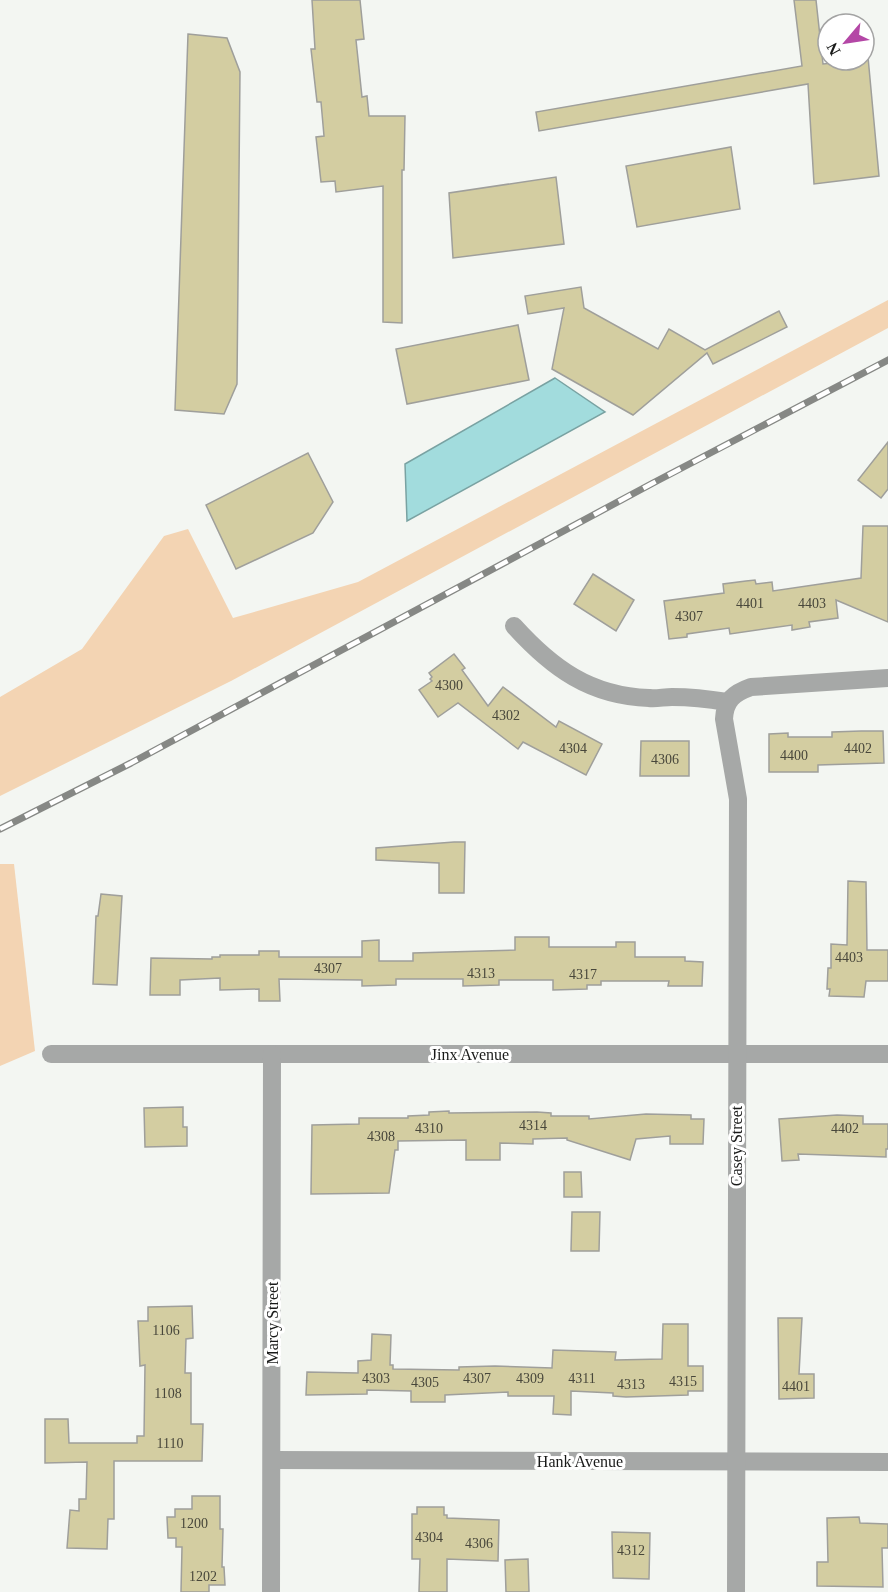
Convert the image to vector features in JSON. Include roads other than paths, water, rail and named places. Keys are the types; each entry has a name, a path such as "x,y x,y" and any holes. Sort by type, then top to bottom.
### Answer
{"street":[{"path":"514,626 537,651 571,676 598,688 628,696 727,702 740,691 751,687 888,678"},
{"name":"Casey Street","path":"727,702 724,719 738,799 736,1592"},
{"name":"Jinx Avenue","path":"51,1054 888,1054"},
{"name":"Marcy Street","path":"271,1592 272,1054"},
{"name":"Hank Avenue","path":"272,1460 888,1462"}],"water":[{"path":"555,378 605,412 407,521 405,464"}],"railway":[{"path":"0,829 131,763 653,483 888,360"}]}
